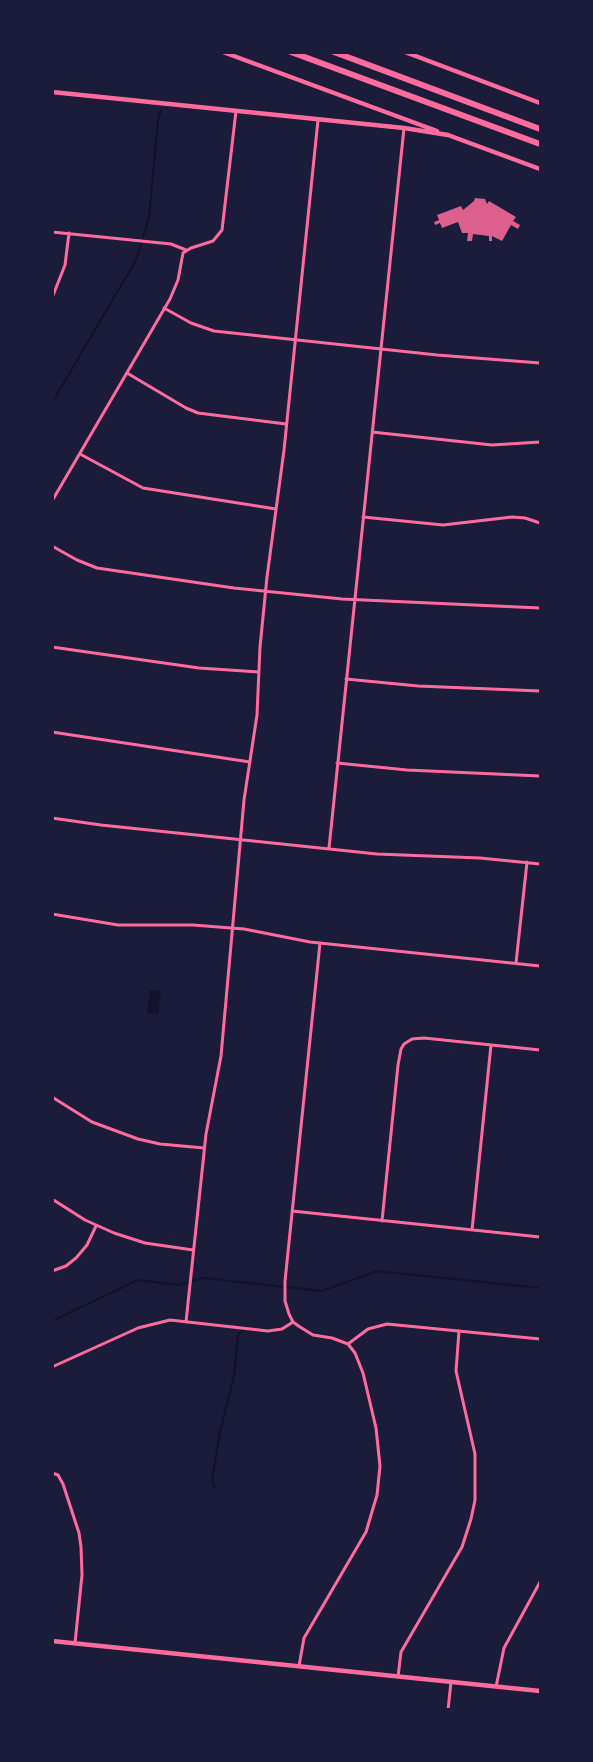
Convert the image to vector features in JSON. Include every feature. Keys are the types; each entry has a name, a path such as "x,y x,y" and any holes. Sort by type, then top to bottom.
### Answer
{"highway":[{"path":"291,52 540,144"},
{"path":"334,52 540,129"}],"main road":[{"path":"223,52 540,169"},
{"path":"405,52 540,103"},
{"path":"52,92 404,128 448,135"},
{"path":"52,1641 540,1691"}],"street":[{"path":"52,501 176,286 182,255 186,250 213,241 222,230 236,111"},
{"path":"186,1322 204,1148 219,1067 240,839 257,715 266,591 318,120"},
{"path":"329,848 404,128"},
{"path":"52,232 175,244 186,250"},
{"path":"52,298 65,265 69,233"},
{"path":"164,308 208,330 380,349 540,363"},
{"path":"127,373 198,413 286,424"},
{"path":"372,432 492,445 540,442"},
{"path":"80,454 142,488 276,509"},
{"path":"363,517 443,525 512,517 525,518 540,524"},
{"path":"52,546 97,568 266,591 355,600 540,608"},
{"path":"52,647 199,668 259,672"},
{"path":"346,679 418,686 540,691"},
{"path":"52,732 250,762"},
{"path":"337,763 407,770 540,776"},
{"path":"52,818 406,856 540,864"},
{"path":"516,963 527,862"},
{"path":"52,914 118,925 193,925 232,928 320,943 540,966"},
{"path":"298,1666 304,1638 364,1537 378,1486 380,1458 376,1428 363,1373 355,1353 348,1344 332,1338 313,1335 293,1322 284,1298 320,943"},
{"path":"382,1221 399,1057 404,1044 409,1039 418,1038 540,1050"},
{"path":"472,1230 491,1045"},
{"path":"52,1097 92,1122 138,1139 160,1144 204,1148"},
{"path":"52,1199 96,1226 145,1243 193,1250"},
{"path":"292,1211 540,1237"},
{"path":"52,1271 66,1266 79,1255 96,1226"},
{"path":"52,1367 138,1328 170,1320 274,1331 293,1322"},
{"path":"348,1344 362,1332 380,1325 540,1339"},
{"path":"398,1677 401,1652 462,1547 475,1500 475,1454 456,1371 459,1331"},
{"path":"52,1473 58,1475 63,1484 81,1546 82,1575 75,1644"},
{"path":"496,1687 504,1647 540,1582"},
{"path":"448,1710 451,1682"}],"shaded area":[{"path":"150,990 161,991 158,1014 147,1013"}],"building":[{"path":"475,198 485,199 487,204 489,201 516,217 513,221 520,225 518,229 511,225 502,241 492,236 492,241 489,241 489,236 473,234 472,241 467,241 468,233 462,233 458,222 442,228 440,223 435,225 434,222 439,220 437,215 461,206 463,210"}],"waterway":[{"path":"52,403 136,260 149,218 161,110"},
{"path":"52,1321 138,1280 178,1285 203,1278 322,1291 377,1271 540,1288"},
{"path":"216,1489 212,1481 220,1432 234,1376 238,1336 243,1330"}]}
